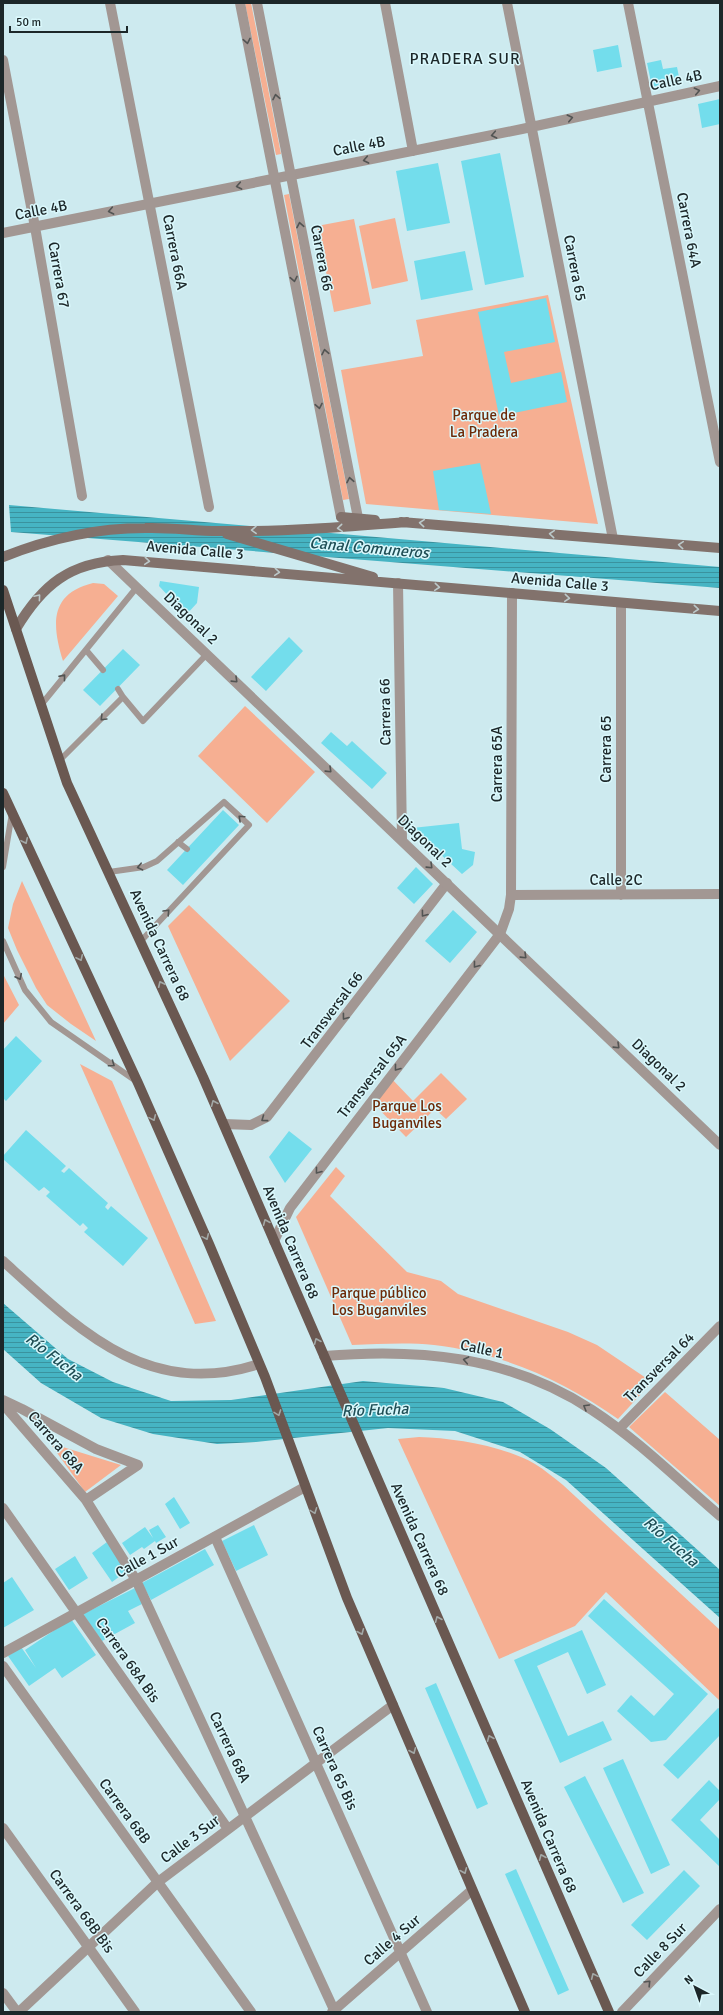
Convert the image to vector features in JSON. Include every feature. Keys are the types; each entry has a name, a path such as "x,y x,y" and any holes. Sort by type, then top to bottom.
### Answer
{"main road":[{"name":"Avenida Calle 3","path":"340,517 720,548"},
{"name":"Avenida Calle 3","path":"3,557 51,541 105,530 144,528 218,531 321,529 407,522"},
{"name":"Avenida Calle 3","path":"218,531 318,562 398,584"},
{"name":"Avenida Calle 3","path":"16,629 36,599 56,580 81,567 108,560 138,560 398,584 720,611"},
{"name":"Avenida Carrera 68","path":"3,590 59,761 82,816 141,941 224,1124 609,2012"},
{"path":"3,792 138,1083 209,1244 265,1377 290,1448 347,1598 525,2012"}],"street":[{"name":"Carrera 66A","path":"110,3 209,506"},
{"name":"Carrera 66","path":"240,3 340,517"},
{"name":"Carrera 66","path":"257,3 358,518"},
{"path":"385,3 413,151"},
{"name":"Carrera 65","path":"507,3 613,539"},
{"name":"Carrera 64A","path":"628,3 720,462"},
{"name":"Carrera 67","path":"3,60 35,227 82,496"},
{"name":"Calle 4B","path":"3,233 532,127 720,86"},
{"name":"Diagonal 2","path":"108,560 402,839 720,1145"},
{"name":"Carrera 66","path":"398,584 402,839"},
{"name":"Carrera 65A","path":"500,934 509,909 511,895 512,593"},
{"name":"Carrera 65","path":"621,602 621,895"},
{"name":"Transversal 66","path":"224,1124 251,1125 267,1117 447,883"},
{"name":"Calle 2C","path":"511,895 720,894"},
{"name":"Transversal 65A","path":"274,1241 290,1208 500,934"},
{"path":"3,1261 56,1310 85,1332 147,1365 166,1370 198,1374 222,1373 259,1364"},
{"name":"Transversal 64","path":"618,1429 720,1326"},
{"name":"Calle 1","path":"324,1356 400,1353 456,1358 481,1362 530,1378 591,1409 618,1429 720,1516"},
{"path":"3,1400 96,1449 138,1465 86,1500"},
{"name":"Carrera 68A","path":"3,1404 86,1500 136,1580 334,2011"},
{"name":"Calle 1 Sur","path":"3,1653 305,1487"},
{"name":"Carrera 68A Bis","path":"3,1508 228,1830"},
{"name":"Carrera 65 Bis","path":"215,1537 428,2012"},
{"name":"Carrera 68B","path":"3,1666 251,2012"},
{"name":"Calle 3 Sur","path":"18,2012 158,1882 393,1705"},
{"name":"Carrera 68B Bis","path":"3,1828 135,2012"},
{"name":"Calle 4 Sur","path":"334,2011 472,1890"},
{"name":"Calle 8 Sur","path":"622,2012 720,1909"},
{"path":"3,1993 18,2012"}],"lane":[{"path":"41,705 137,587"},
{"path":"86,650 102,670"},
{"path":"118,689 143,721 207,654"},
{"path":"59,761 124,697"},
{"path":"109,872 144,867 157,861 224,802 249,825 141,941"},
{"path":"3,867 12,812"},
{"path":"178,842 187,850"},
{"path":"203,864 208,869"},
{"path":"3,941 25,990 51,1022 138,1083"}],"green space":[{"path":"245,3 251,3 281,154 276,155"},
{"path":"289,194 349,499 343,500 284,195"},
{"path":"395,218 408,281 372,289 359,226"},
{"path":"354,219 371,304 334,312 317,226"},
{"name":"Parque de La Pradera","path":"548,295 598,524 366,504 341,370 423,356 416,320"},
{"path":"93,583 104,584 118,596 63,661 57,635 57,613 61,603 68,595 79,588"},
{"path":"245,706 315,772 267,823 198,756"},
{"path":"22,881 96,1041 47,1005 36,988 17,950 8,928 13,904"},
{"path":"189,905 290,1001 230,1061 168,926"},
{"path":"3,974 19,1005 3,1024"},
{"path":"80,1064 112,1081 216,1321 195,1324"},
{"name":"Parque Los Buganviles","path":"441,1073 467,1099 446,1119 435,1109 406,1137 369,1099 389,1076 413,1101"},
{"name":"Parque público Los Buganviles","path":"336,1167 345,1176 330,1196 407,1272 441,1281 458,1294 568,1332 597,1345 652,1382 618,1419 575,1392 553,1381 530,1370 483,1354 424,1344 352,1345 296,1217"},
{"path":"665,1392 720,1440 720,1506 629,1427"},
{"path":"419,1437 463,1441 509,1452 535,1464 563,1485 720,1630 720,1701 606,1592 575,1626 499,1659 398,1439"},
{"path":"50,1443 121,1465 85,1492"}],"water":[{"name":"Canal Comuneros","path":"9,505 720,567 720,588 11,532"},
{"name":"Río Fucha","path":"3,1303 68,1359 113,1382 171,1401 231,1400 363,1381 444,1388 503,1402 550,1429 606,1468 720,1570 720,1618 566,1480 520,1452 455,1431 388,1428 256,1442 217,1444 153,1434 101,1418 41,1383 3,1349"}],"building":[{"path":"618,45 622,67 597,72 593,50"},
{"path":"661,60 663,69 677,67 680,82 652,87 647,63"},
{"path":"720,99 720,124 702,128 698,104"},
{"path":"500,153 524,277 485,285 461,161"},
{"path":"438,163 450,223 407,231 396,171"},
{"path":"465,251 473,290 421,300 414,261"},
{"path":"546,298 555,342 504,352 511,383 561,372 567,402 499,416 478,312"},
{"path":"480,463 491,514 439,510 433,471"},
{"path":"160,581 199,587 197,603 186,615 159,586"},
{"path":"289,637 303,651 266,691 251,677"},
{"path":"123,649 140,665 100,706 83,690"},
{"path":"331,732 347,746 352,741 387,773 372,789 321,743"},
{"path":"223,810 239,825 183,885 167,870"},
{"path":"459,823 462,849 475,852 473,865 462,874 412,828"},
{"path":"416,867 433,884 414,904 397,888"},
{"path":"453,910 477,932 450,963 425,941"},
{"path":"16,1036 42,1061 6,1101 3,1098 3,1050"},
{"path":"26,1130 66,1166 61,1171 64,1173 69,1168 108,1203 105,1207 108,1210 111,1206 148,1238 123,1266 84,1232 88,1228 83,1223 80,1226 46,1196 50,1192 44,1187 39,1191 3,1159 3,1156"},
{"path":"289,1131 312,1149 285,1183 269,1157"},
{"path":"174,1497 190,1523 180,1529 165,1504"},
{"path":"158,1525 166,1537 156,1543 155,1541 144,1549 142,1547 130,1555 122,1543 145,1527 153,1538 149,1530"},
{"path":"254,1525 268,1555 236,1571 222,1541"},
{"path":"107,1542 127,1571 112,1582 92,1553"},
{"path":"205,1549 214,1565 151,1600 142,1583"},
{"path":"75,1556 88,1578 69,1590 55,1569"},
{"path":"12,1577 34,1610 3,1628 3,1583"},
{"path":"135,1588 142,1604 128,1611 135,1623 102,1641 83,1614"},
{"path":"604,1599 708,1694 666,1740 651,1742 617,1711 631,1695 654,1716 674,1694 588,1616"},
{"path":"71,1619 96,1655 62,1678 55,1668 29,1686 8,1656 21,1647 36,1668 25,1650"},
{"path":"582,1630 606,1685 587,1694 568,1652 537,1666 568,1736 603,1721 612,1740 560,1763 514,1660"},
{"path":"436,1683 488,1804 477,1809 425,1688"},
{"path":"718,1708 720,1709 720,1735 678,1779 663,1765"},
{"path":"623,1759 670,1865 651,1874 603,1768"},
{"path":"585,1776 644,1893 623,1903 564,1787"},
{"path":"709,1780 720,1791 720,1799 700,1820 720,1840 720,1867 671,1820"},
{"path":"516,1869 569,1990 558,1995 505,1874"},
{"path":"684,1870 700,1886 647,1940 631,1925"}],"district":[{"name":"PRADERA SUR","path":"465,59"}]}
